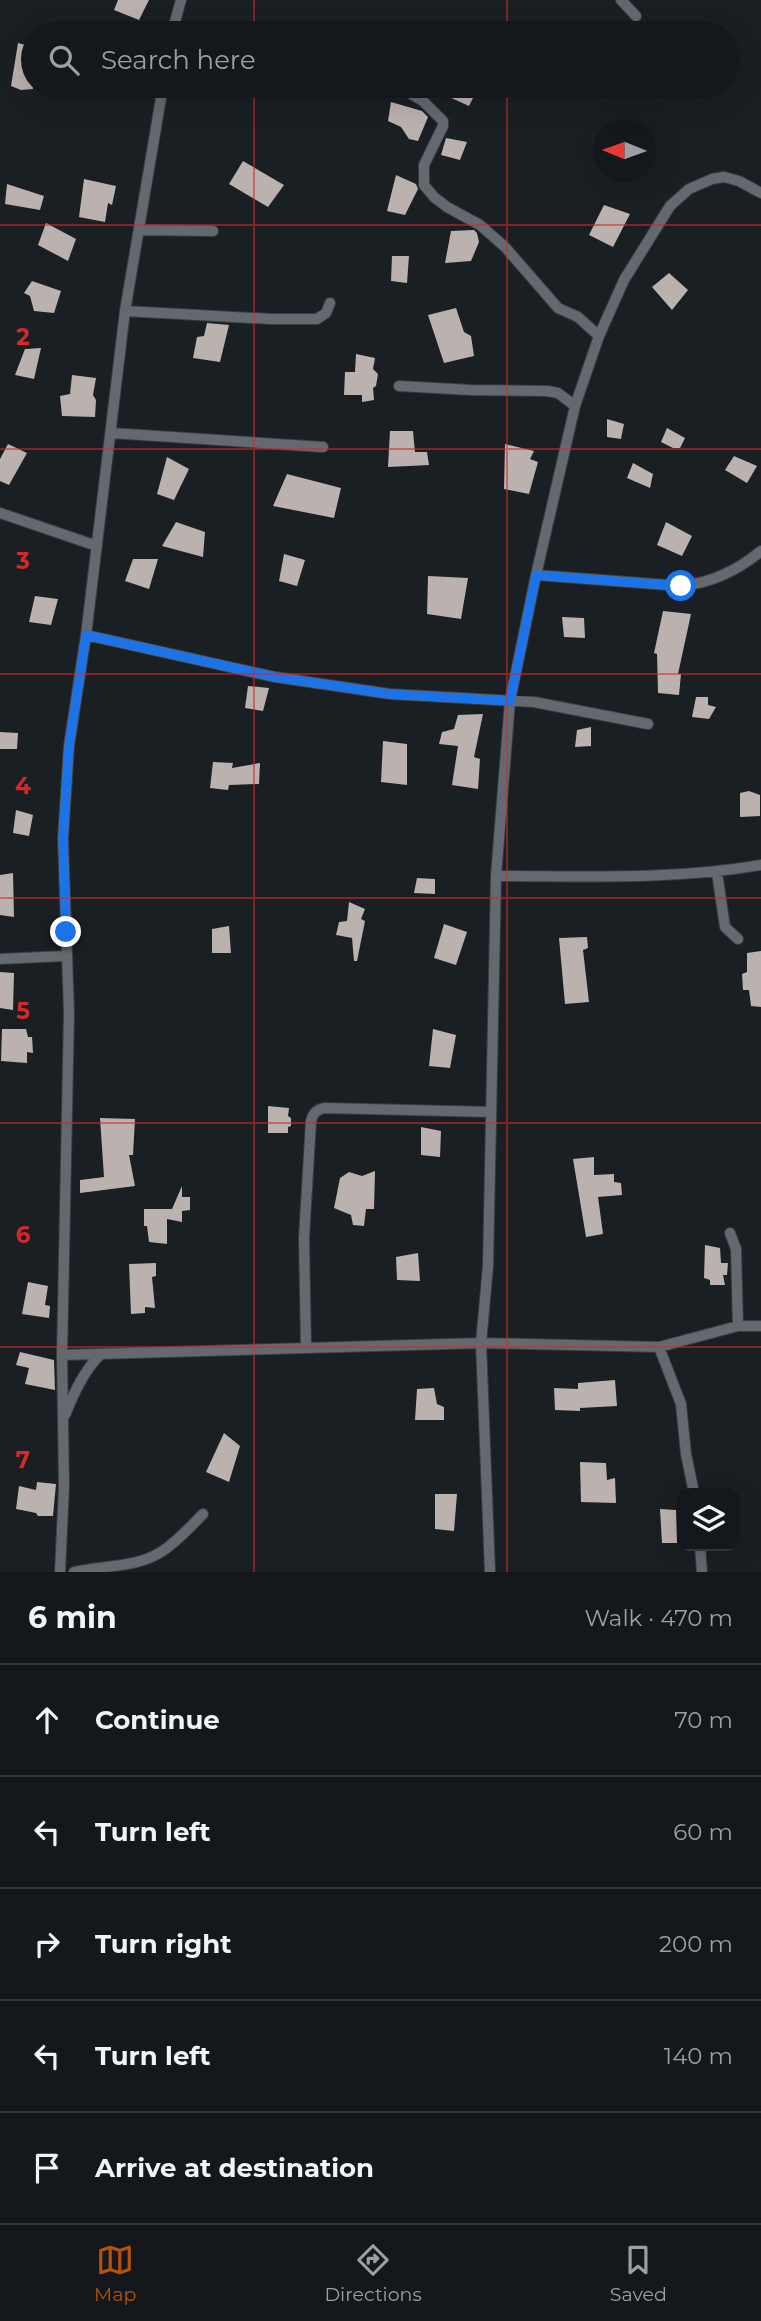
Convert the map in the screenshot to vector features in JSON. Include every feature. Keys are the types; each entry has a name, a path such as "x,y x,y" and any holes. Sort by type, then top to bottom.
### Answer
{"street":[{"path":"176,21 181,0"},
{"path":"621,0 636,16"},
{"path":"60,1572 64,1486 62,1355 69,1013 63,839 69,746 86,635 125,311 161,98"},
{"path":"418,98 443,121 424,165 424,185 447,207 480,225 505,247 558,308 578,317 599,336"},
{"path":"490,1572 481,1343 488,1266 496,876 510,701 575,406 599,336 624,280 670,206 689,189 724,177 761,192"},
{"path":"139,230 213,231"},
{"path":"125,311 317,319 326,313 330,303"},
{"path":"399,386 547,391 558,393 575,406"},
{"path":"111,433 323,447"},
{"path":"0,513 97,546"},
{"path":"536,575 689,585 712,580 761,551"},
{"path":"86,635 275,677 390,694 510,701 570,708 648,724"},
{"path":"496,876 650,876 717,873 761,865"},
{"path":"717,873 725,927 738,939"},
{"path":"0,959 66,956"},
{"path":"306,1347 304,1238 311,1121 315,1112 319,1108 325,1108 491,1112"},
{"path":"730,1233 736,1249 738,1326"},
{"path":"62,1355 481,1343 659,1346 738,1326 761,1326"},
{"path":"659,1346 681,1404 686,1454 693,1488"},
{"path":"63,1420 82,1379 93,1361 101,1354"},
{"path":"75,1572 136,1562 162,1552 203,1514"},
{"path":"700,1551 702,1572"}],"building":[{"path":"118,0 149,0 139,20 114,10"},
{"path":"18,43 21,44 21,90 11,86"},
{"path":"451,98 473,98 469,106"},
{"path":"391,102 422,111 428,117 418,141 409,139 401,127 388,121"},
{"path":"446,138 467,142 460,160 441,155"},
{"path":"243,161 284,185 268,207 229,184"},
{"path":"396,175 416,184 418,189 405,215 387,211"},
{"path":"84,179 116,186 112,205 108,203 105,222 79,217"},
{"path":"7,184 44,196 40,210 5,204"},
{"path":"604,205 630,214 613,247 589,235"},
{"path":"46,223 76,239 68,261 38,245"},
{"path":"474,230 479,242 471,261 445,263 451,231"},
{"path":"392,256 409,256 407,283 391,281"},
{"path":"669,273 688,290 672,310 652,287"},
{"path":"32,281 61,291 54,313 34,311 30,296 24,293"},
{"path":"456,308 464,332 471,336 474,356 444,363 428,315"},
{"path":"207,323 229,325 220,362 193,358 197,337 204,336"},
{"path":"41,348 34,379 15,375 25,349"},
{"path":"356,354 375,358 373,369 378,374 376,386 373,388 374,400 362,402 362,395 344,395 345,372 355,372"},
{"path":"72,375 96,378 93,395 96,400 95,417 62,416 60,396 70,394"},
{"path":"607,419 624,424 621,439 607,437"},
{"path":"667,428 685,438 680,448 673,448 661,442"},
{"path":"390,431 413,431 415,452 427,452 429,465 388,467"},
{"path":"8,444 27,453 9,485 0,481 0,459"},
{"path":"505,444 534,451 530,459 538,462 529,494 504,489"},
{"path":"734,456 757,466 747,483 725,470"},
{"path":"167,457 189,469 174,500 157,494"},
{"path":"633,463 653,474 650,488 627,478"},
{"path":"287,474 341,488 334,518 273,506"},
{"path":"176,522 205,532 203,557 162,546"},
{"path":"666,522 692,536 682,556 657,545"},
{"path":"284,554 305,560 297,586 279,581"},
{"path":"133,559 158,559 149,589 125,581"},
{"path":"428,576 468,578 461,619 427,614"},
{"path":"35,596 58,599 51,625 29,622"},
{"path":"663,611 691,614 678,674 681,674 679,695 658,693 657,654 654,653"},
{"path":"562,617 584,618 585,638 564,637"},
{"path":"248,686 269,688 263,711 245,708"},
{"path":"696,697 708,697 708,705 716,707 709,719 692,717"},
{"path":"483,714 474,757 480,759 478,789 452,785 458,746 439,744 442,732 454,729 458,715"},
{"path":"591,727 591,746 575,747 577,730"},
{"path":"0,732 18,733 17,749 0,749"},
{"path":"383,741 407,744 407,785 381,782"},
{"path":"213,762 233,763 232,768 260,763 259,784 229,785 228,790 210,788"},
{"path":"749,791 760,795 760,816 740,817 740,793"},
{"path":"16,810 33,815 29,836 13,833"},
{"path":"13,873 14,917 0,915 0,875"},
{"path":"417,878 435,879 435,894 414,893"},
{"path":"349,902 365,909 361,919 365,921 357,961 354,961 352,938 336,935 339,922 347,921"},
{"path":"444,924 467,932 456,965 434,958"},
{"path":"229,926 231,953 212,953 212,929"},
{"path":"587,937 588,948 583,950 589,1002 565,1004 559,938"},
{"path":"761,951 761,1007 751,1006 749,990 743,990 742,974 747,972 747,953"},
{"path":"0,972 14,973 13,1010 0,1008"},
{"path":"2,1029 26,1029 28,1037 32,1037 33,1053 27,1052 27,1063 1,1061"},
{"path":"433,1029 456,1035 450,1068 429,1066"},
{"path":"268,1106 289,1108 291,1126 288,1127 288,1133 268,1133"},
{"path":"100,1118 135,1119 133,1155 129,1155 135,1186 80,1193 80,1180 104,1177"},
{"path":"421,1127 441,1131 440,1157 421,1155"},
{"path":"594,1157 594,1175 614,1174 614,1182 621,1183 622,1195 598,1197 603,1234 586,1237 573,1159"},
{"path":"375,1171 374,1209 366,1209 364,1226 353,1225 351,1215 334,1208 340,1178 349,1172 362,1176"},
{"path":"182,1186 182,1197 190,1197 190,1210 182,1211 182,1222 167,1219 167,1244 149,1242 147,1226 144,1226 144,1209 172,1209"},
{"path":"705,1245 720,1248 721,1263 728,1263 727,1275 723,1275 725,1285 710,1285 710,1280 704,1278"},
{"path":"418,1253 420,1281 397,1280 396,1257"},
{"path":"156,1263 156,1276 152,1277 155,1308 145,1307 145,1313 131,1314 129,1264"},
{"path":"28,1282 48,1286 45,1305 50,1306 49,1318 22,1314"},
{"path":"20,1352 54,1360 55,1390 25,1384 29,1368 16,1365"},
{"path":"615,1380 617,1406 580,1408 580,1411 555,1410 554,1388 578,1389 578,1383"},
{"path":"434,1388 437,1404 444,1407 444,1420 415,1420 417,1389"},
{"path":"224,1433 240,1446 229,1482 206,1472"},
{"path":"580,1462 606,1463 607,1480 615,1478 616,1503 581,1502"},
{"path":"37,1482 56,1484 53,1516 38,1516 36,1513 16,1509 19,1486 36,1490"},
{"path":"435,1494 457,1494 454,1531 435,1529"},
{"path":"660,1509 676,1510 677,1543 662,1543"}],"route":[{"path":"66,932 63,839 69,746 86,635 275,677 390,694 510,701 536,575 681,586"}]}
